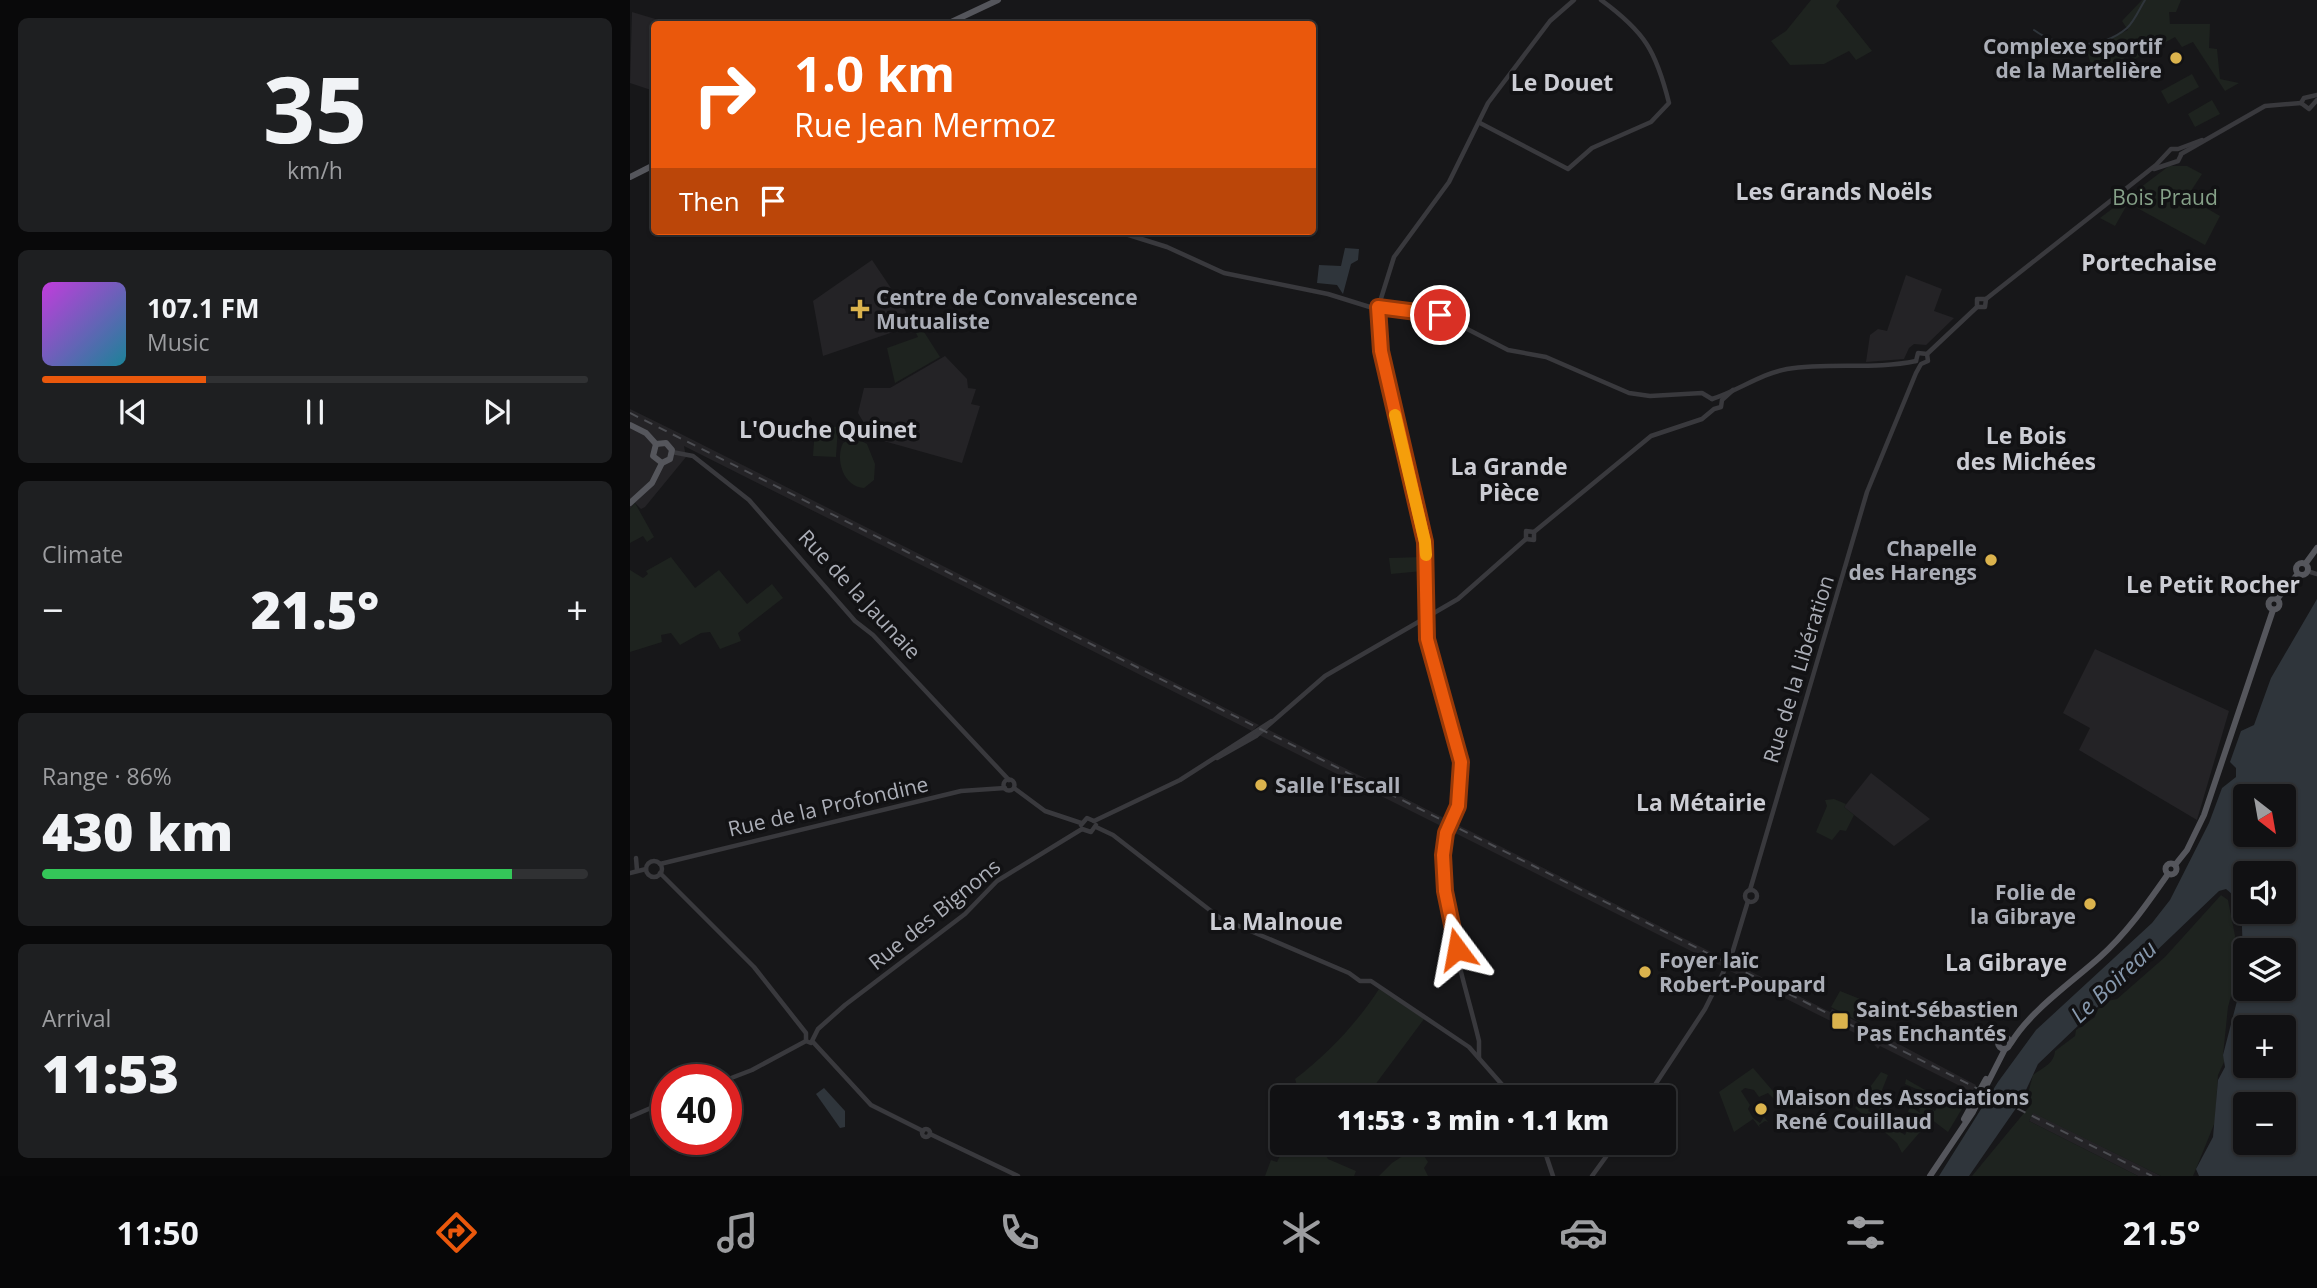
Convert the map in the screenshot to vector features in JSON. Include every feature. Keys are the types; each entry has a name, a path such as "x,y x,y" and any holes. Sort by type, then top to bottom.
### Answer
{"main road":[{"path":"953,21 998,0"},
{"path":"630,177 651,166"},
{"path":"630,425 646,433 656,444"},
{"path":"630,503 652,483 662,463 669,460 672,452 666,443 656,444"},
{"path":"656,444 653,456 662,463"},
{"path":"1929,1176 1959,1133 1976,1094 2006,1044 2134,922 2168,874 2167,865 2175,865 2187,850 2204,815 2273,610 2279,606 2277,599 2298,575 2298,565 2306,563 2317,548"},
{"path":"2298,575 2312,573 2306,563"}],"street":[{"path":"1479,1058 1479,1043 1445,891 1443,855 1446,833 1461,794 1461,762 1428,644 1425,619 1425,542 1381,351 1378,307 1394,257 1449,181 1486,107 1550,21 1574,0"},
{"path":"1480,123 1568,169 1592,148 1651,122 1669,103 1660,67 1643,38 1601,0"},
{"path":"1714,409 1710,404 1732,390 1758,378 1790,369 1890,366 1919,362 1919,353 1927,354 1977,307 1986,307 1986,299 2141,177 2167,155 2170,149 2180,152 2265,106 2301,103 2307,109 2316,100 2304,97 2301,103"},
{"path":"2141,177 2178,160 2180,152"},
{"path":"2167,155 2171,161"},
{"path":"1014,788 1045,811 1082,826 1090,833 1095,824 1181,780 1261,732 1325,676 1464,595 1526,539 1534,540 1534,532 1651,436 1702,419 1721,407 1717,399 1702,393 1636,394 1546,357 1508,350 1440,315 1378,307 1224,273 1167,247 1129,235"},
{"name":"Rue de la Libération","path":"1751,890 1867,492 1919,362 1928,361 1927,354"},
{"name":"Rue de la Jaunaie","path":"672,452 687,453 697,458 749,500 855,621 873,635 1009,780"},
{"path":"1217,758 1272,721"},
{"path":"1009,780 1014,782 1014,788 1010,791 1005,788 1004,783 1009,780"},
{"name":"Rue de la Profondine","path":"660,864 961,791 1005,788"},
{"path":"1082,826 1088,818 1118,838 1220,918 1335,966 1360,981 1371,981 1470,1049 1503,1085"},
{"name":"Rue des Bignons","path":"814,1034 845,1005 965,914 997,881 1082,826"},
{"path":"636,858 637,870"},
{"path":"630,873 646,869 652,861 660,864 660,873 754,967 806,1033 806,1041"},
{"path":"646,869 652,876 660,873"},
{"path":"1655,1085 1705,1009 1731,957 1748,901 1745,894 1751,890 1757,897 1748,901"},
{"path":"806,1033 814,1034 813,1042"},
{"path":"742,1074 806,1041 813,1042 871,1105 923,1131 925,1137 930,1135 1018,1176"},
{"path":"1470,1049 1479,1043"},
{"path":"630,1116 651,1107"},
{"path":"1546,1155 1553,1176"},
{"path":"1592,1176 1607,1155"}],"shaded area":[{"path":"632,12 662,21 651,21 651,90 630,83"},
{"name":"Centre de Convalescence Mutualiste","path":"872,260 906,312 902,329 823,356 813,301"},
{"path":"1906,275 1942,289 1934,311 1954,318 1926,345 1914,344 1909,348 1904,359 1866,362 1870,335 1878,329 1887,331"},
{"path":"945,356 967,379 968,388 976,389 971,404 980,406 962,463 873,438 858,413 864,388 890,388"},
{"path":"630,409 1259,725 1252,731 684,446 686,457 645,507 641,509 635,503 630,509"},
{"path":"2095,649 2229,711 2197,820 2079,750 2090,728 2063,713"},
{"path":"1267,729 1448,820 1445,828 1259,735"},
{"path":"1871,773 1930,819 1894,846 1844,807"},
{"path":"1456,824 1725,959 1721,966 1453,832"},
{"path":"1732,962 1830,1012 1832,1009 1844,1015 1976,1085 1972,1092 1880,1046 1878,1049 1871,1041 1728,970"},
{"path":"2033,1112 2161,1176 2138,1176 2029,1121"}],"green space":[{"path":"1811,0 1840,0 1836,6 1872,51 1856,60 1849,51 1824,64 1790,65 1771,41 1786,31"},
{"path":"2142,0 2181,0 2176,12 2169,12 2170,24 2210,24 2209,48 2217,49 2220,79 2239,83 2225,91 2193,42 2182,47 2175,37 2135,59 2126,55 2116,73 2092,67 2086,49 2128,30 2122,21"},
{"path":"2192,74 2199,87 2168,104 2161,91"},
{"path":"2212,100 2220,114 2195,127 2188,114"},
{"name":"Bois Praud","path":"2169,166 2187,166 2202,174 2187,197 2220,216 2205,245 2128,203 2115,226 2100,218"},
{"path":"924,332 940,357 895,383 887,348 918,337 916,333"},
{"path":"815,426 838,427 836,457 813,456"},
{"path":"854,437 867,444 875,464 874,480 864,488 846,478 841,464 843,443"},
{"path":"635,503 654,537 647,542 643,536 630,543 630,509"},
{"path":"671,557 695,588 719,570 747,604 772,584 783,598 738,633 741,641 720,649 710,632 701,633 680,645 671,633 661,635 662,642 630,652 630,570 643,578 648,574 646,571"},
{"path":"1423,557 1423,571 1391,574 1389,558"},
{"path":"1834,799 1846,804 1844,807 1854,815 1846,831 1840,830 1832,840 1816,832 1827,806 1825,800"},
{"path":"2221,895 2228,900 2235,938 2233,938 2233,989 2228,1007 2223,1055 2225,1060 2218,1075 2215,1122 2193,1176 2161,1176 2033,1113 2029,1121 2138,1176 1972,1176 2029,1107 2025,1104 2033,1075 2050,1062 2055,1051 2075,1036 2076,1030 2095,1017 2096,1011 2107,1001 2117,999 2165,957"},
{"path":"1379,989 1424,1019 1375,1085 1297,1085 1295,1079 1319,1060 1361,1014"},
{"path":"1840,991 1860,999 1860,1022 1831,1007"},
{"path":"1753,1068 1778,1097 1777,1102 1768,1093 1759,1097 1754,1090 1745,1088 1741,1091 1750,1105 1748,1109 1753,1118 1760,1123 1764,1117 1768,1122 1759,1125 1760,1128 1753,1119 1734,1132 1719,1092"},
{"path":"1881,1072 1888,1075 1880,1095 1876,1094 1868,1111 1876,1115 1886,1098 1876,1125 1855,1108"},
{"path":"1906,1079 1944,1101 1951,1091 1966,1102 1948,1132 1931,1119 1902,1153 1897,1143 1877,1125 1883,1113 1887,1115 1884,1122 1905,1135 1909,1127 1915,1130 1925,1116 1908,1112 1910,1106 1920,1113 1916,1104 1918,1102 1935,1111 1939,1103 1919,1095 1921,1091 1905,1084"},
{"path":"1280,1155 1326,1155 1328,1159 1356,1171 1354,1176 1265,1176 1271,1160 1277,1162"},
{"path":"1404,1155 1424,1155 1428,1162 1424,1168 1428,1176 1379,1176"}],"water":[{"path":"1345,248 1359,249 1358,260 1351,264 1343,294 1337,285 1317,283 1319,265 1341,266"},
{"name":"Le Boireau","path":"2317,599 2317,1176 2199,1176 2196,1169 2213,1137 2218,1080 2225,1067 2223,1055 2233,1016 2233,1078 2296,1078 2296,1015 2233,1015 2237,1001 2296,1001 2296,938 2242,938 2242,924 2296,924 2296,861 2233,861 2233,896 2226,889 2219,891 2038,1064 2021,1101 1969,1176 1939,1176 1998,1082 2036,1030 2152,923 2170,900 2209,823 2222,788 2236,777 2236,768 2230,762 2241,731 2254,725 2271,678"},
{"path":"824,1088 845,1111 845,1127 840,1128 816,1094"}],"waterway":[{"path":"2034,30 2068,44 2105,40 2130,25 2145,0"}],"railway":[{"path":"630,413 2152,1176"}],"slow traffic":[{"path":"1395,415 1426,555"}],"place":[{"name":"Complexe sportif de la Martelière","path":"2176,58"},
{"name":"Centre de Convalescence Mutualiste","path":"860,309"},
{"name":"Chapelle des Harengs","path":"1991,560"},
{"name":"Salle l'Escall","path":"1261,785"},
{"name":"Folie de la Gibraye","path":"2090,904"},
{"name":"Foyer laïc Robert-Poupard","path":"1645,972"},
{"name":"Saint-Sébastien Pas Enchantés","path":"1840,1021"},
{"name":"Maison des Associations René Couillaud","path":"1761,1109"}],"district":[{"name":"Le Douet","path":"1562,82"},
{"name":"Les Grands Noëls","path":"1834,191"},
{"name":"Portechaise","path":"2149,262"},
{"name":"L'Ouche Quinet","path":"828,429"},
{"name":"Le Bois des Michées","path":"2026,448"},
{"name":"La Grande Pièce","path":"1509,479"},
{"name":"Le Petit Rocher","path":"2213,584"},
{"name":"La Métairie","path":"1701,802"},
{"name":"La Malnoue","path":"1276,921"},
{"name":"La Gibraye","path":"2006,962"}],"route":[{"path":"1440,315 1427,311 1378,307 1381,351 1425,542 1427,639 1461,762 1461,794 1446,833 1443,855 1445,891 1457,949"}]}
